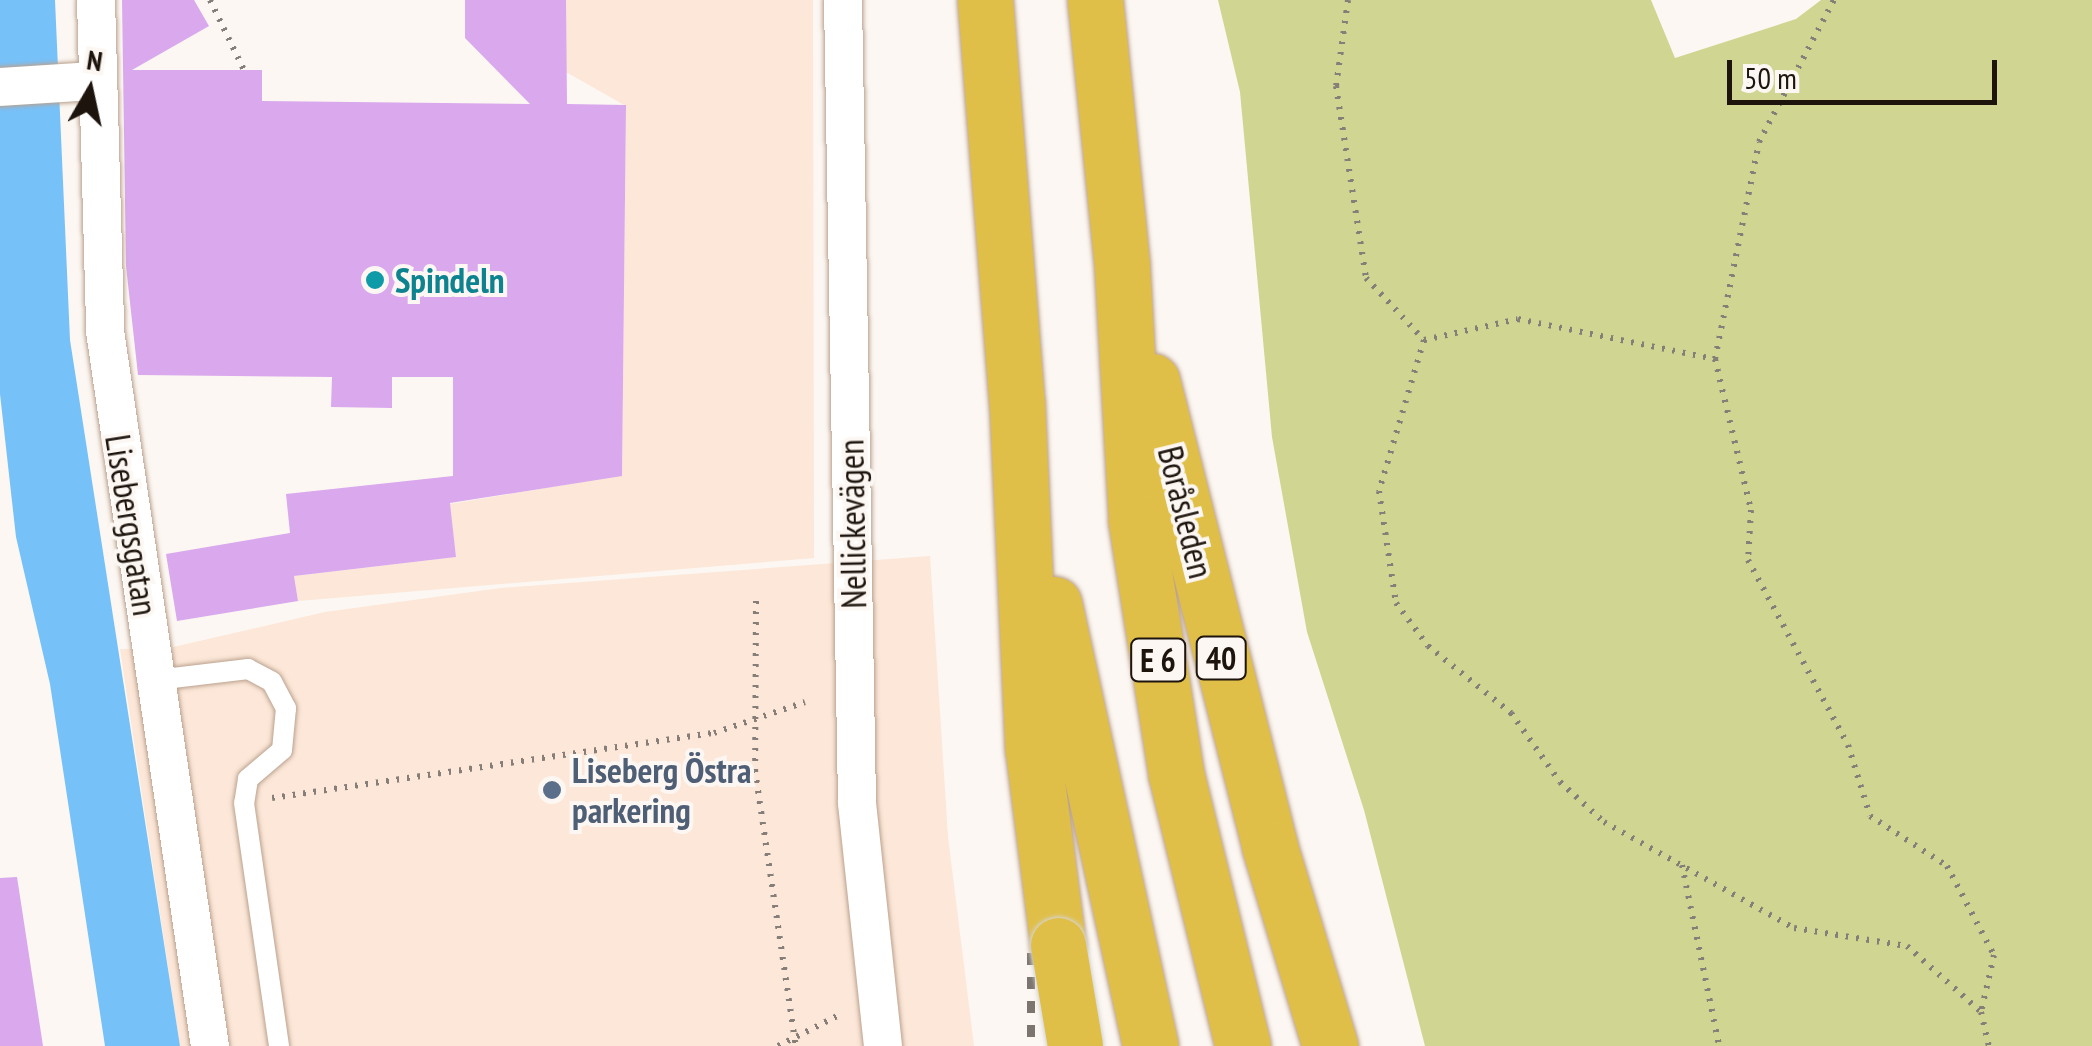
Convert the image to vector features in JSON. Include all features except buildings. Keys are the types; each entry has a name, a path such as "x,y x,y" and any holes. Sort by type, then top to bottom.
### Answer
{"highway":[{"path":"986,0 1017,404 1032,750 1075,1046"},
{"name":"E 6","path":"1095,0 1122,267 1144,582 1176,774 1244,1046"},
{"name":"Boråsleden","path":"1122,267 1270,848 1330,1046"},
{"path":"1017,404 1085,766 1150,1046"}],"street":[{"name":"Lisebergsgatan","path":"96,0 94,81 104,331 210,1046"},
{"name":"Nellickevägen","path":"842,0 857,803 883,1046"},
{"path":"0,87 94,81"}],"lane":[{"path":"156,680 234,668 272,682 288,736 248,780 244,802 279,1046"}],"path":[{"path":"210,0 244,70"},
{"path":"1348,0 1336,86 1366,278 1424,340"},
{"path":"1834,0 1759,142 1715,358 1750,510 1748,560 1848,744 1870,816 1947,866 1994,955 1981,1012 1989,1046"},
{"path":"1424,340 1518,320 1715,358"},
{"path":"1424,340 1379,491 1396,603 1428,646 1510,713 1574,795 1604,822 1794,928 1907,946 1981,1012"},
{"path":"756,601 755,770 796,1046"},
{"path":"244,802 714,733 756,713 806,702"},
{"path":"1682,864 1719,1046"},
{"path":"778,1046 794,1034 838,1015"}],"shaded area":[{"path":"566,0 813,0 814,558 298,601 294,576 456,557 450,504 622,475 626,106 566,72"},
{"name":"Liseberg Östra parkering","path":"930,556 948,837 974,1046 180,1046 120,649 169,648 325,612 501,588"}],"green space":[{"path":"1218,0 1651,0 1675,58 1796,19 1821,0 2092,0 2092,1046 1425,1046 1364,810 1307,632 1272,437 1240,92"}],"water":[{"path":"0,0 55,0 70,340 180,1046 105,1046 50,684 16,537 0,394"}],"railway":[{"path":"1031,953 1031,1046"},
{"path":"1065,955 1065,1046"}],"place":[{"name":"Spindeln","path":"375,280"},
{"name":"Liseberg Östra parkering","path":"552,790"}]}
